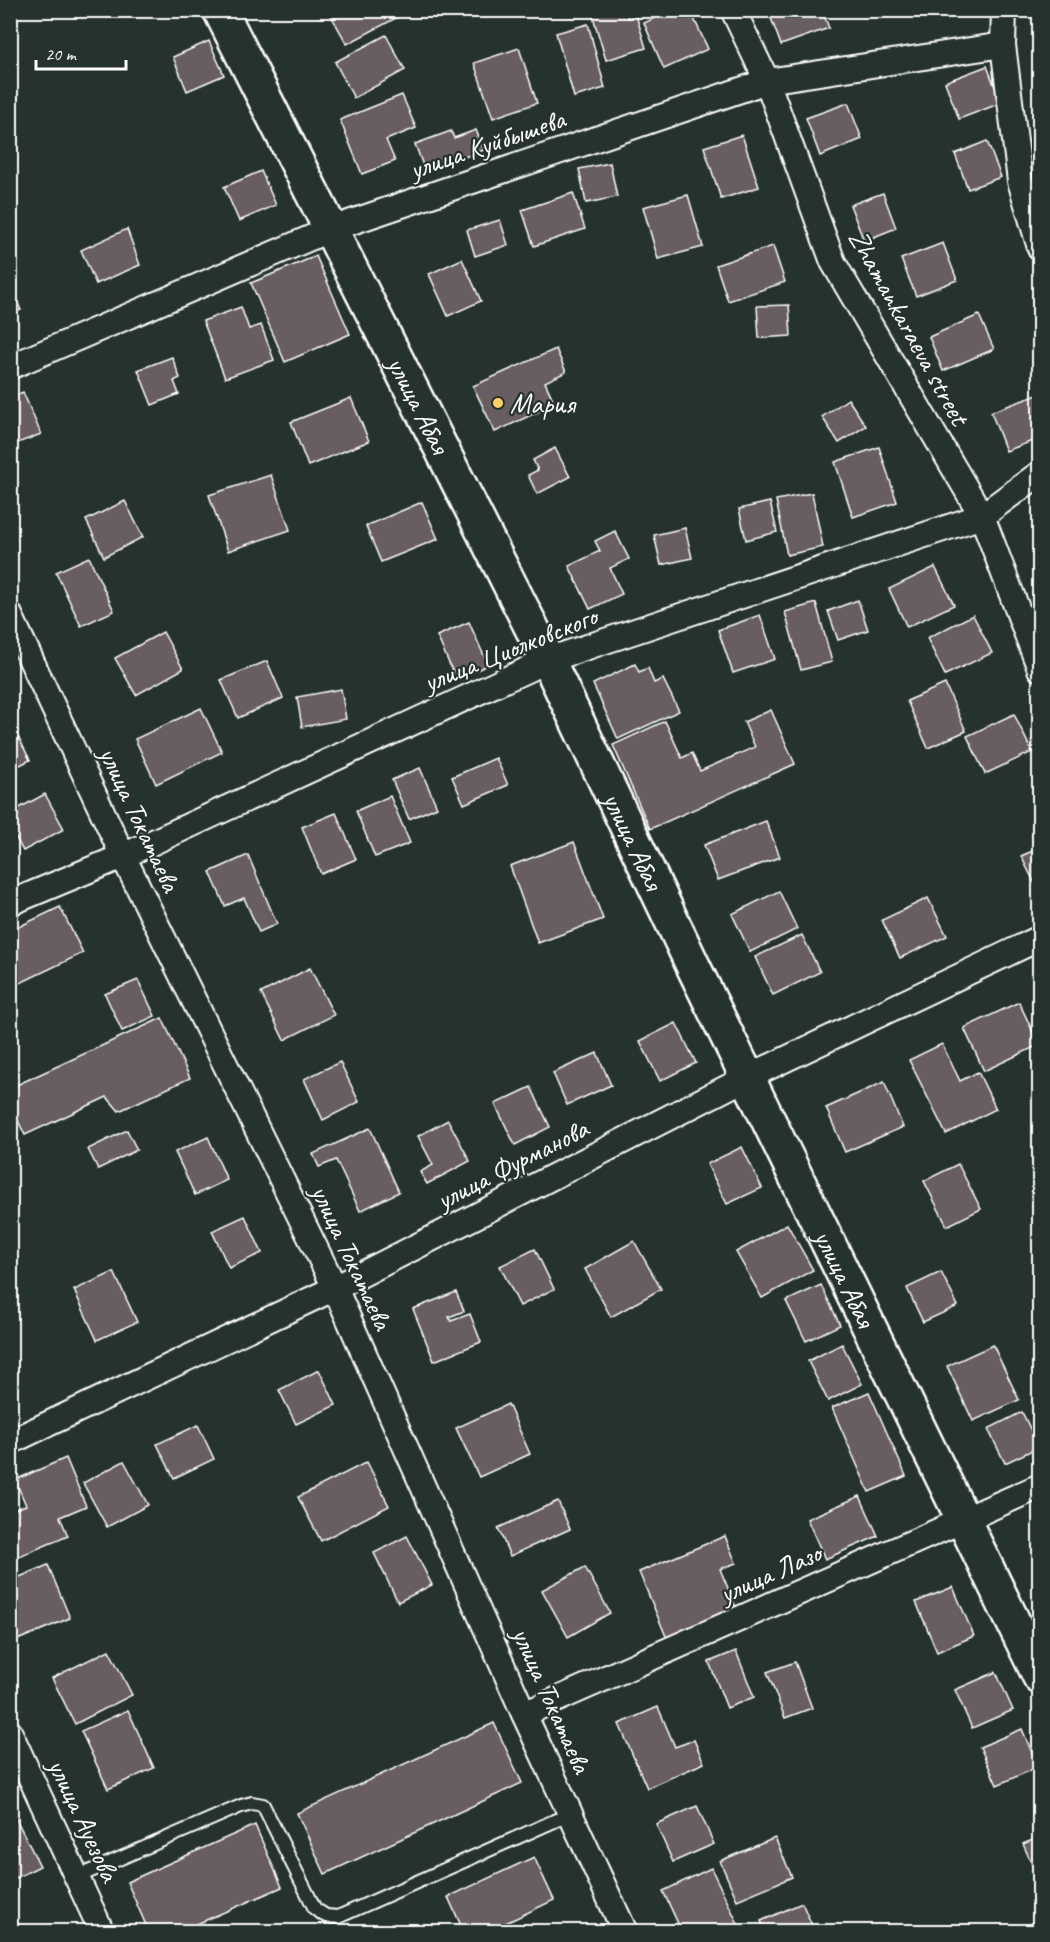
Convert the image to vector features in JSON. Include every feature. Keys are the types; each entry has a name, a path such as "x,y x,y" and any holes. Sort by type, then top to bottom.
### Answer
{"street":[{"name":"улица Абая","path":"220,10 548,660 695,970 1040,1677"},
{"name":"Zhamankaraeva street","path":"733,10 767,81 833,262 982,516 1040,669"},
{"path":"1004,10 1004,45 1020,181 1040,248"},
{"name":"улица Куйбышева","path":"10,367 331,229 767,81 1004,45"},
{"name":"улица Циолковского","path":"10,903 123,856 548,660 982,516 1040,473"},
{"name":"улица Токатаева","path":"10,615 123,856 335,1288 524,1714 625,1932"},
{"name":"улица Фурманова","path":"10,1442 335,1288 748,1077 1040,938"},
{"name":"улица Лазо","path":"524,1714 1040,1486"},
{"name":"улица Ауезова","path":"10,1733 102,1932"}],"lane":[{"path":"77,1877 252,1803 263,1805 315,1909 326,1916 338,1917 570,1814"}],"building":[{"path":"328,10 394,10 398,17 347,44"},
{"path":"591,10 626,10 628,18 636,15 646,48 606,60"},
{"path":"672,10 690,10 708,49 664,69 644,23"},
{"path":"768,10 822,10 829,28 781,45"},
{"path":"588,24 605,88 574,97 556,33"},
{"path":"386,35 405,70 354,98 335,62"},
{"path":"209,41 224,75 187,91 173,57"},
{"path":"519,48 537,103 493,118 474,63"},
{"path":"987,66 1001,103 959,119 945,82"},
{"path":"402,95 416,128 386,140 395,161 362,174 340,120"},
{"path":"848,103 862,139 820,156 806,118"},
{"path":"476,130 484,150 425,171 415,144 451,131 454,138"},
{"path":"742,135 759,187 721,199 704,147"},
{"path":"987,141 1001,177 968,189 955,154"},
{"path":"610,163 617,197 586,203 579,169"},
{"path":"261,171 276,205 239,221 224,187"},
{"path":"573,193 585,229 534,246 522,210"},
{"path":"883,193 896,228 864,241 850,205"},
{"path":"688,195 703,247 658,259 643,207"},
{"path":"500,220 508,245 475,256 467,230"},
{"path":"127,229 140,265 96,284 81,250"},
{"path":"943,243 957,280 916,296 901,259"},
{"path":"773,246 785,282 728,301 716,265"},
{"path":"316,256 350,334 285,362 251,283"},
{"path":"462,259 481,301 448,316 429,274"},
{"path":"10,286 21,310 10,314"},
{"path":"789,305 791,336 759,338 757,306"},
{"path":"241,307 249,329 261,325 274,360 225,378 203,321"},
{"path":"979,315 994,349 943,371 929,337"},
{"path":"556,349 566,372 545,382 555,404 495,432 473,386"},
{"path":"172,357 180,378 174,381 179,394 152,405 138,370"},
{"path":"23,392 41,434 10,446 10,398"},
{"path":"1040,394 1040,438 1006,451 991,412"},
{"path":"351,398 369,441 308,466 291,422"},
{"path":"848,399 866,426 839,443 822,417"},
{"path":"879,447 897,502 853,517 835,462"},
{"path":"555,448 570,477 537,494 528,475 538,470 533,460"},
{"path":"271,475 290,530 228,551 209,495"},
{"path":"812,493 823,547 787,555 776,500"},
{"path":"125,501 143,537 104,557 86,520"},
{"path":"422,502 438,539 381,562 366,526"},
{"path":"770,502 777,532 746,540 739,509"},
{"path":"685,528 692,558 661,565 654,535"},
{"path":"615,531 629,559 610,568 622,594 590,609 569,566 600,551 595,541"},
{"path":"89,557 114,611 81,626 56,572"},
{"path":"935,567 954,605 907,627 889,589"},
{"path":"858,600 868,630 838,640 828,611"},
{"path":"816,603 832,662 801,670 785,612"},
{"path":"760,615 775,659 733,673 718,630"},
{"path":"973,615 992,653 945,675 927,638"},
{"path":"469,622 488,665 456,679 437,636"},
{"path":"163,632 183,669 136,695 115,658"},
{"path":"267,661 283,698 238,718 221,680"},
{"path":"635,664 639,672 648,668 654,683 663,679 679,711 618,739 593,684"},
{"path":"945,684 966,731 928,748 907,701"},
{"path":"341,689 346,719 302,727 297,697"},
{"path":"201,708 222,752 156,784 135,739"},
{"path":"771,710 795,764 650,829 613,745 665,721 682,758 692,753 700,771 755,747 744,722"},
{"path":"1014,714 1032,752 985,774 967,736"},
{"path":"10,721 30,760 10,770"},
{"path":"496,758 508,785 464,804 452,777"},
{"path":"420,768 437,807 409,819 392,780"},
{"path":"45,794 64,829 23,851 10,827 10,813"},
{"path":"390,796 410,843 375,857 356,811"},
{"path":"336,813 356,859 321,874 302,827"},
{"path":"766,821 780,857 718,880 704,845"},
{"path":"574,842 603,919 538,943 510,866"},
{"path":"1040,848 1040,894 1021,856"},
{"path":"248,855 277,924 259,932 244,898 225,906 210,872"},
{"path":"779,891 797,929 750,952 732,914"},
{"path":"928,898 947,936 900,958 882,920"},
{"path":"60,907 83,953 18,984 10,969 10,931"},
{"path":"802,935 820,972 773,995 755,957"},
{"path":"310,968 334,1015 284,1040 261,993"},
{"path":"138,980 155,1016 122,1031 105,994"},
{"path":"1019,1002 1039,1045 984,1071 964,1028"},
{"path":"162,1018 190,1078 119,1111 107,1097 25,1135 10,1104 10,1088"},
{"path":"676,1023 696,1063 660,1081 640,1041"},
{"path":"942,1044 960,1081 978,1072 996,1109 946,1134 909,1060"},
{"path":"597,1053 611,1085 567,1105 553,1073"},
{"path":"340,1062 359,1102 323,1120 304,1079"},
{"path":"884,1082 903,1127 845,1152 826,1108"},
{"path":"531,1087 550,1127 515,1145 495,1104"},
{"path":"448,1120 470,1161 427,1184 420,1172 433,1165 418,1136"},
{"path":"370,1128 399,1192 360,1211 336,1160 319,1167 313,1154"},
{"path":"127,1130 137,1150 98,1169 88,1149"},
{"path":"208,1137 227,1180 195,1195 175,1152"},
{"path":"742,1147 762,1188 727,1204 707,1164"},
{"path":"958,1164 981,1209 947,1226 924,1181"},
{"path":"245,1216 262,1253 229,1268 212,1231"},
{"path":"787,1224 813,1270 762,1298 736,1252"},
{"path":"634,1241 661,1289 611,1317 585,1269"},
{"path":"535,1249 554,1289 520,1306 500,1266"},
{"path":"114,1272 137,1322 97,1340 74,1290"},
{"path":"941,1272 958,1306 923,1322 907,1288"},
{"path":"821,1285 840,1325 806,1341 786,1301"},
{"path":"456,1292 464,1311 449,1317 451,1321 470,1314 481,1342 434,1361 413,1309"},
{"path":"842,1344 862,1384 828,1401 808,1361"},
{"path":"993,1345 1019,1400 973,1421 947,1366"},
{"path":"319,1370 336,1405 296,1424 279,1390"},
{"path":"869,1392 906,1476 869,1492 832,1408"},
{"path":"508,1404 530,1454 479,1477 456,1428"},
{"path":"1022,1412 1039,1447 1005,1463 988,1429"},
{"path":"198,1425 214,1459 174,1478 157,1444"},
{"path":"66,1458 86,1506 60,1517 68,1536 10,1560 10,1511 26,1505 15,1480"},
{"path":"124,1461 148,1505 107,1527 83,1483"},
{"path":"367,1462 389,1506 321,1541 298,1497"},
{"path":"860,1496 878,1536 825,1559 807,1519"},
{"path":"558,1501 570,1529 510,1556 498,1528"},
{"path":"407,1536 432,1585 398,1602 374,1553"},
{"path":"725,1536 736,1563 720,1569 738,1612 668,1641 639,1572"},
{"path":"48,1565 70,1618 10,1643 10,1581"},
{"path":"585,1567 610,1613 568,1637 542,1590"},
{"path":"953,1587 974,1636 937,1652 916,1602"},
{"path":"109,1650 132,1695 75,1724 52,1678"},
{"path":"736,1651 754,1697 727,1708 709,1662"},
{"path":"795,1662 812,1708 785,1718 767,1672"},
{"path":"996,1672 1013,1710 972,1728 955,1690"},
{"path":"658,1707 675,1747 694,1740 704,1763 647,1788 619,1724"},
{"path":"128,1710 154,1768 108,1789 81,1731"},
{"path":"494,1723 522,1783 325,1874 297,1813"},
{"path":"1022,1729 1038,1767 997,1785 980,1747"},
{"path":"697,1806 714,1844 673,1862 656,1824"},
{"path":"10,1807 40,1866 10,1881"},
{"path":"255,1825 282,1887 197,1924 200,1932 149,1932 127,1882"},
{"path":"1040,1837 1040,1882 1023,1844"},
{"path":"775,1838 792,1877 737,1900 720,1861"},
{"path":"534,1857 554,1900 487,1932 464,1932 448,1897"},
{"path":"711,1868 742,1932 682,1932 663,1891"},
{"path":"802,1903 815,1932 766,1932 761,1921"}],"place":[{"name":"Мария","path":"498,403"}]}
